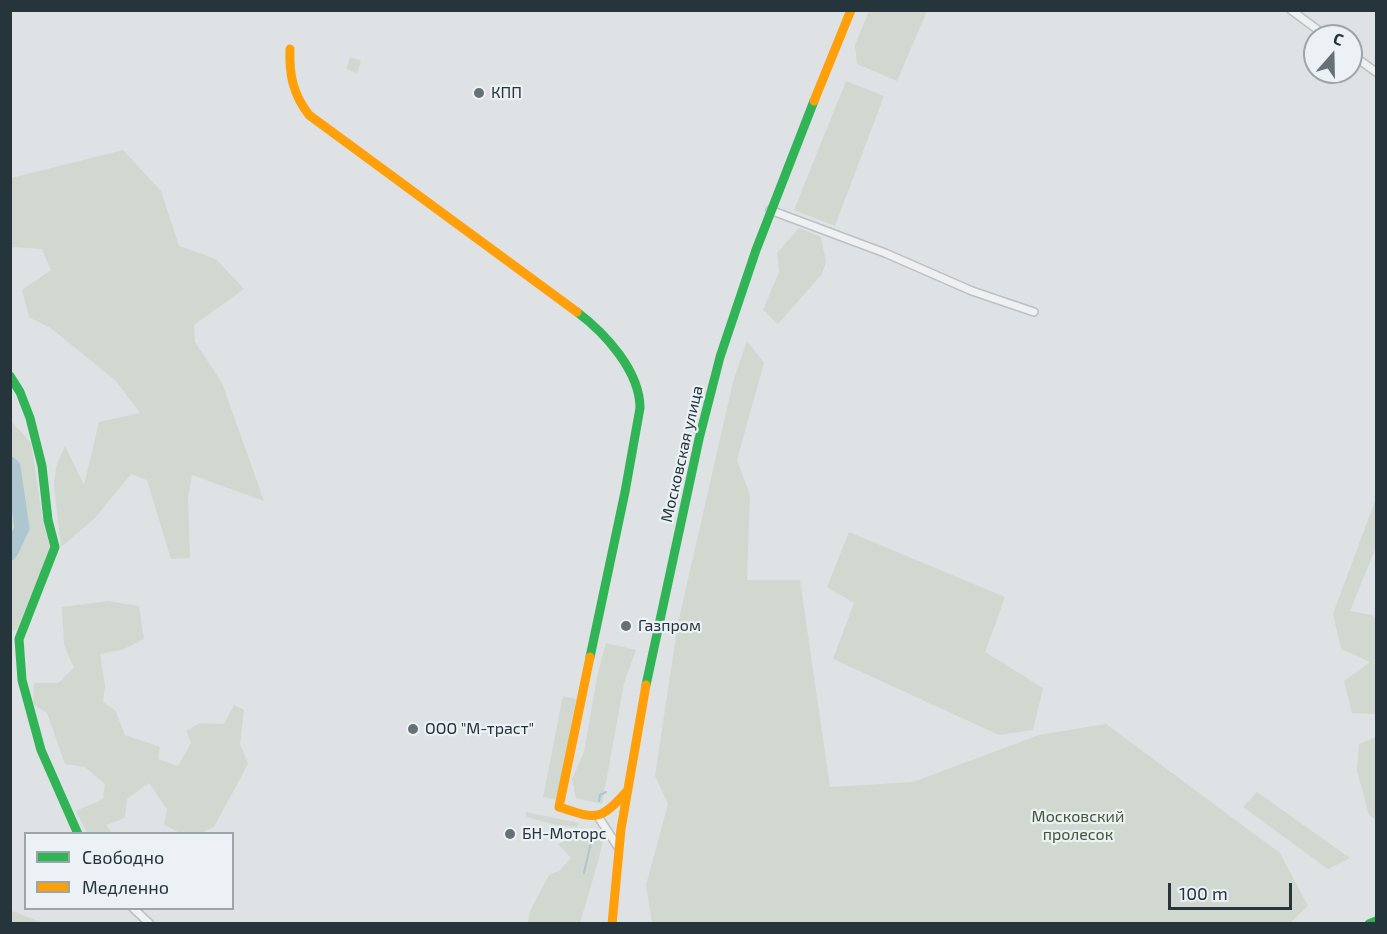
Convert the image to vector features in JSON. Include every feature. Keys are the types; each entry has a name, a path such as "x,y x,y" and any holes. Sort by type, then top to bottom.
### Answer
{"street":[{"name":"Московская улица","path":"612,924 618,846 651,659 703,425 727,333 770,210 851,10"},
{"path":"1291,10 1310,24"},
{"path":"290,49 291,88 309,115 585,318 612,343 640,396 625,492 559,807 592,818 599,818 610,810 628,790"},
{"path":"1363,62 1377,72"},
{"path":"770,210 885,253 972,291 1034,312"},
{"path":"10,376 20,392 30,418 42,466 48,520 55,547 19,639 22,680 41,750 77,832"},
{"path":"599,818 618,846"},
{"path":"134,910 150,924"},
{"path":"1369,924 1377,921"}],"green space":[{"path":"869,11 927,11 897,81 857,64 855,45"},
{"path":"350,57 361,61 357,73 346,69"},
{"path":"846,81 884,96 835,226 794,210"},
{"path":"123,150 161,191 179,246 216,259 244,289 194,325 195,342 222,383 264,501 192,475 188,499 190,558 171,559 147,480 131,474 95,518 61,547 54,485 56,467 65,446 84,485 99,422 140,413 116,381 52,329 29,317 22,290 51,270 42,249 11,247 11,178"},
{"path":"799,228 821,237 826,262 822,274 778,324 763,310 779,272 777,253"},
{"name":"Московский пролесок","path":"747,341 764,363 737,460 750,495 747,580 800,580 830,787 913,782 1039,735 1106,724 1280,853 1308,906 1289,924 652,923 646,885 668,804 655,776 678,623 733,382"},
{"path":"10,420 31,443 43,521 50,549 17,630 11,631"},
{"path":"1376,498 1376,547 1350,611 1372,615 1376,619 1376,717 1375,714 1352,713 1344,681 1370,662 1341,649 1333,614"},
{"path":"849,532 1005,597 985,652 1043,688 1033,730 999,735 833,659 854,603 827,587"},
{"path":"108,601 139,606 144,639 122,650 100,654 105,686 103,702 115,710 125,735 160,747 158,759 178,766 191,743 186,731 200,723 224,724 234,705 244,710 240,744 248,764 214,827 203,832 179,832 164,825 167,809 149,783 127,799 125,818 106,825 111,832 86,832 76,811 103,799 105,784 85,767 65,764 47,713 33,704 34,683 58,683 74,668 64,645 62,607"},
{"path":"606,643 636,650 624,683 602,804 576,798 572,779 584,752 598,672"},
{"path":"563,696 576,699 557,800 543,797"},
{"path":"1376,737 1376,820 1369,815 1357,771 1359,744"},
{"path":"1257,792 1350,858 1328,869 1243,807"},
{"path":"526,812 579,823 577,827 556,825 526,817"},
{"path":"589,831 604,836 580,923 528,923 530,911 549,875 559,871 571,858 558,844"},
{"path":"11,911 15,912 43,923 11,923"}],"waterway":[{"path":"10,464 13,467 22,528 10,553"},
{"path":"599,801 600,795 606,792"},
{"path":"584,873 593,834"}],"traffic: fast":[{"path":"646,685 699,439 720,357 756,250 814,101"},
{"path":"577,312 599,331 619,354 634,380 640,408 625,492 590,657"},
{"path":"10,376 20,392 30,418 42,466 48,520 55,547 19,639 22,680 41,750 77,832"},
{"path":"1369,924 1376,921"}],"traffic: slow":[{"path":"814,101 851,10"},
{"path":"290,49 293,84 309,115 577,312"},
{"path":"590,657 559,807 591,816 598,815 611,808 628,790"},
{"path":"612,924 621,829 646,685"}],"place":[{"name":"КПП","path":"479,93"},
{"name":"Газпром","path":"626,626"},
{"name":"ООО \"М-траст\"","path":"413,729"},
{"name":"БН-Моторс","path":"510,834"}]}
